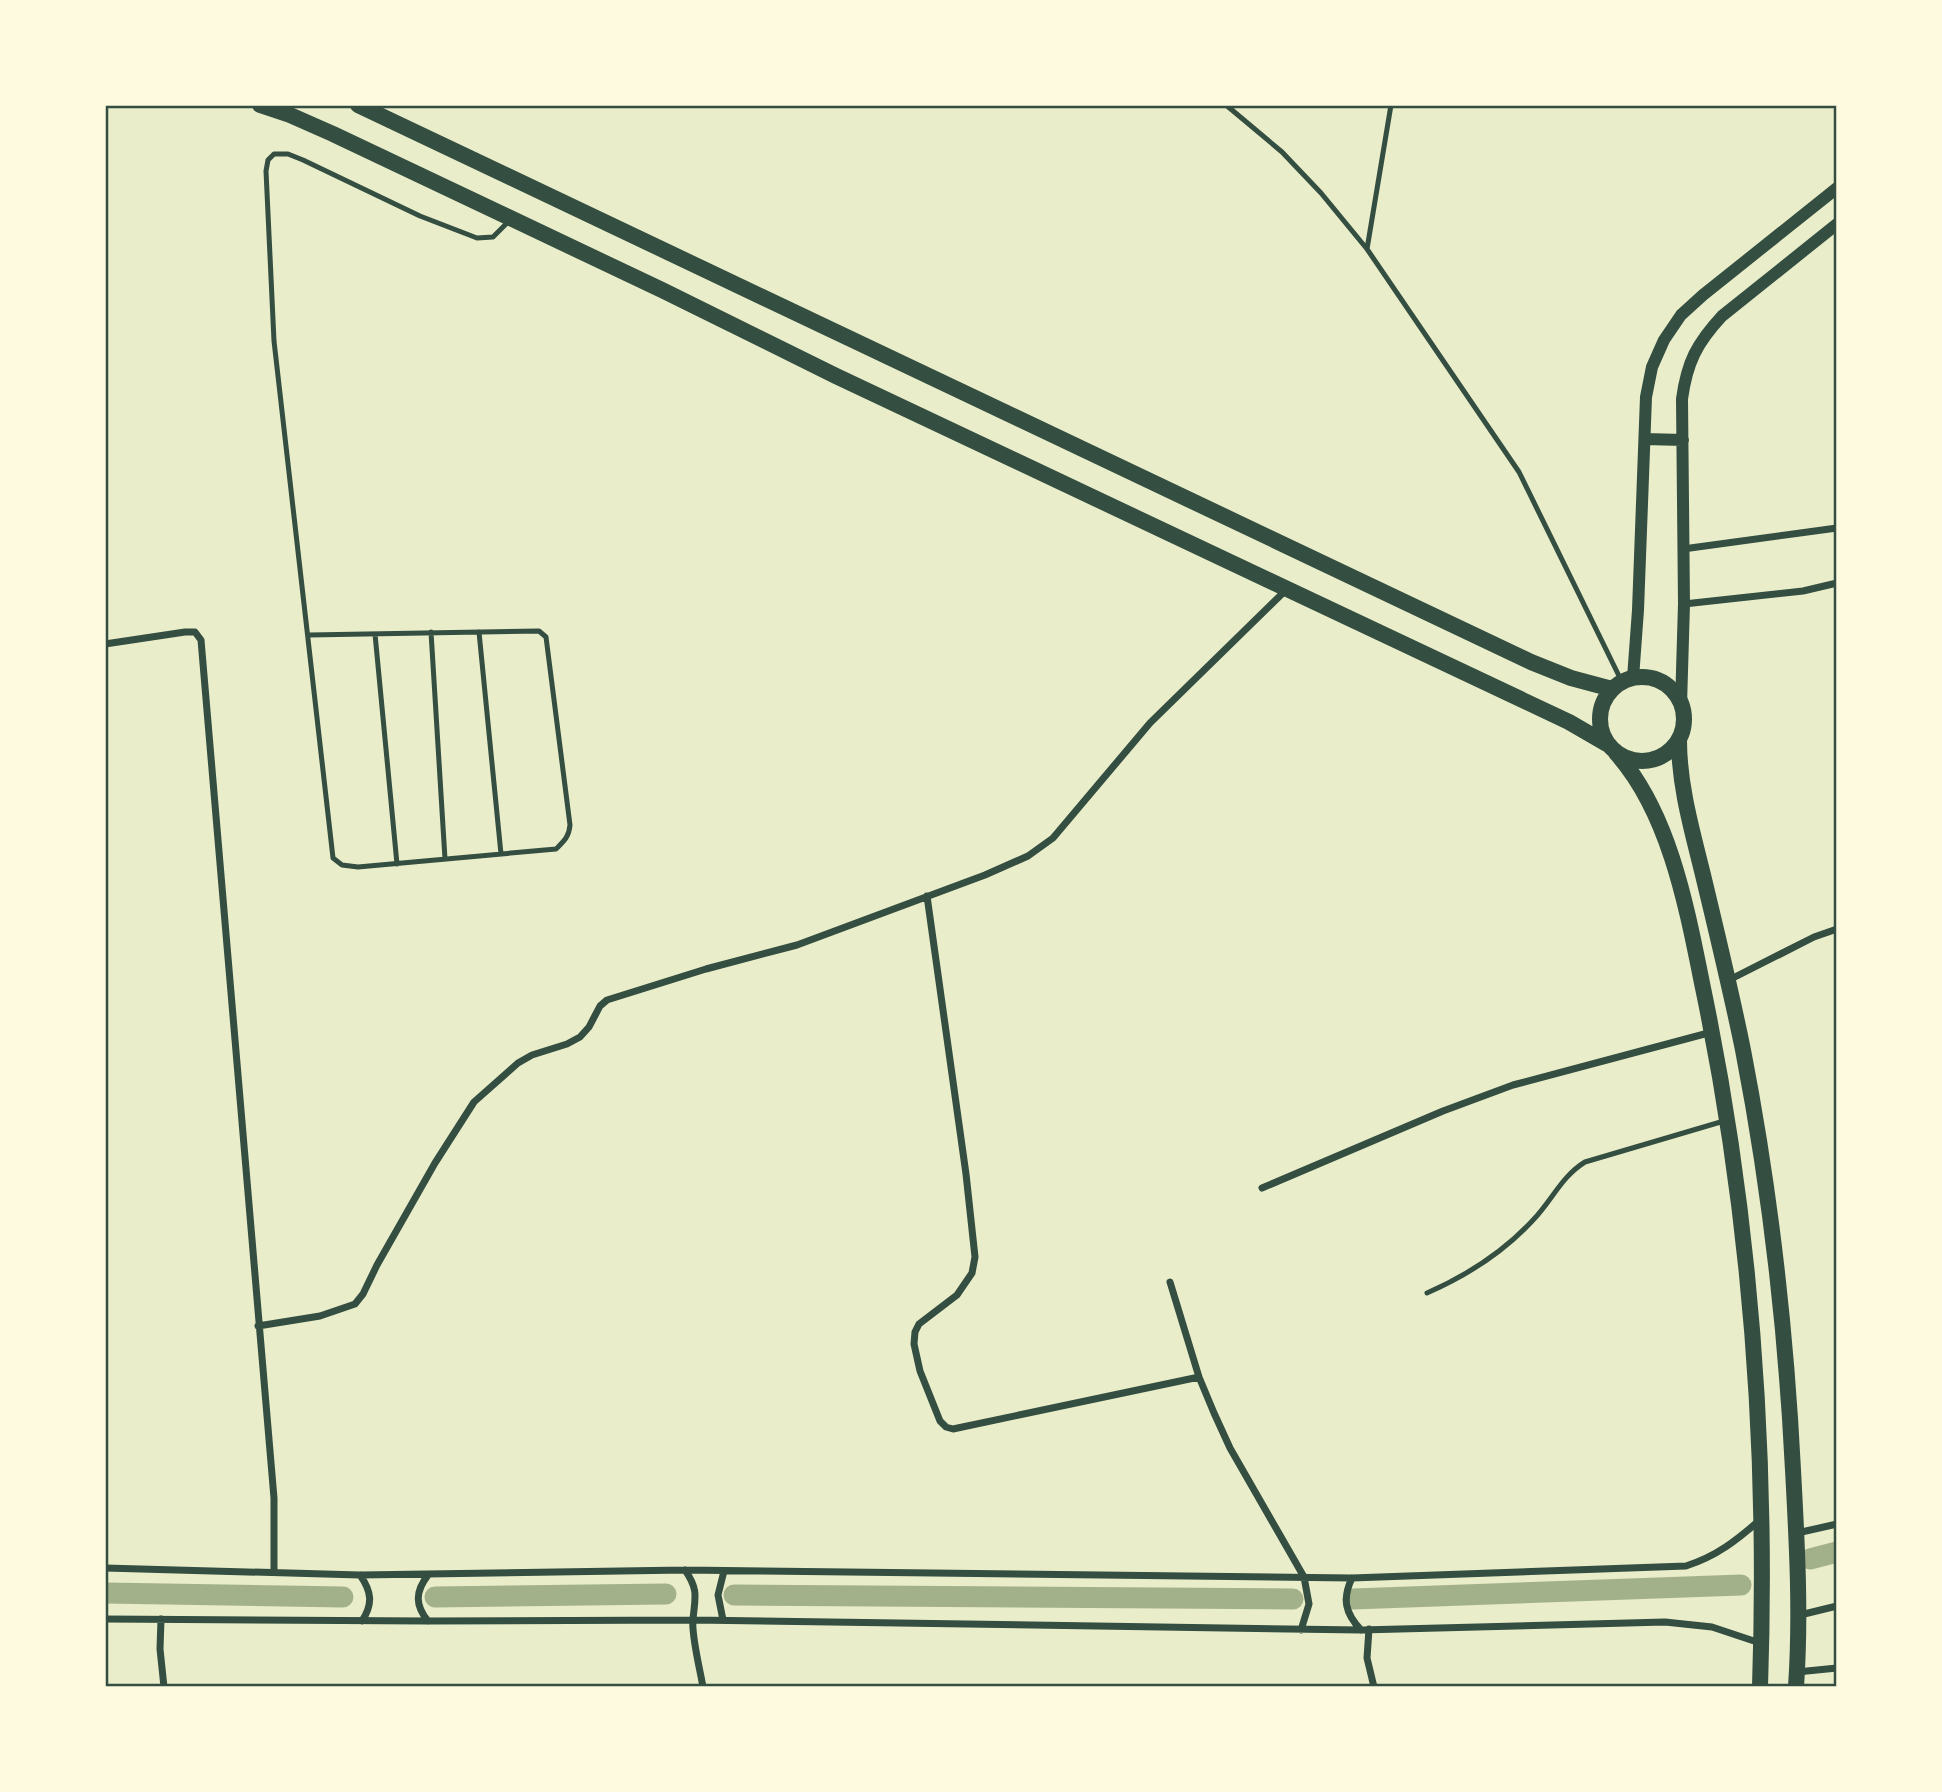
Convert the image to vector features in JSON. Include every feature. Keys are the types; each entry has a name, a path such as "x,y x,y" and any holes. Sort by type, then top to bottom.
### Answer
{"main road":[{"path":"260,105 333,134 511,218 836,376 1569,722 1638,761 1650,761 1671,750 1679,740 1683,729 1682,705 1668,685 1645,677 1622,683 1571,678 1518,656 358,105"},
{"path":"1622,683 1600,709 1602,733 1642,785 1658,822 1684,899 1727,1120 1751,1306 1757,1385 1761,1519 1760,1687"},
{"path":"1679,740 1683,789 1729,981 1751,1089 1768,1199 1782,1324 1796,1533 1800,1615 1797,1680"}],"street":[{"path":"1622,683 1638,610 1646,397 1652,367 1664,340 1681,315 1837,188"},
{"path":"1682,705 1682,398 1693,353 1706,333 1722,316 1837,224"},
{"path":"1645,439 1683,440"},
{"path":"1683,549 1837,528"},
{"path":"1684,604 1803,591 1837,583"},
{"path":"258,1326 320,1316 355,1304 435,1163 474,1102 518,1063 580,1037 589,1027 600,1006 607,1000 706,969 797,945 1017,860 1053,838 1150,723 1286,589"},
{"path":"105,644 185,632 195,632 201,640 274,1498 274,1572"},
{"path":"927,897 975,1257 972,1272 957,1295 919,1324 915,1332 914,1344 920,1371 940,1421 953,1429 1199,1377"},
{"path":"1729,981 1814,937 1837,929"},
{"path":"1262,1188 1443,1111 1513,1085 1712,1032"},
{"path":"1170,1282 1199,1377 1230,1448 1304,1577 1309,1604 1301,1630"},
{"path":"105,1568 360,1575 685,1570 1352,1578 1686,1566 1709,1559 1729,1547 1761,1519"},
{"path":"1796,1533 1837,1524"},
{"path":"685,1570 691,1579 697,1599 693,1619 703,1687"},
{"path":"723,1620 718,1595 724,1571"},
{"path":"360,1575 368,1586 371,1598 369,1610 362,1621"},
{"path":"428,1575 419,1585 417,1598 420,1611 428,1622"},
{"path":"1352,1578 1346,1591 1345,1606 1351,1619 1365,1630 1367,1658 1374,1687"},
{"path":"1800,1615 1837,1606"},
{"path":"105,1619 428,1622 693,1619 1301,1630 1665,1622 1712,1628 1762,1643"},
{"path":"161,1619 160,1649 164,1687"},
{"path":"1797,1680 1837,1668"}],"lane":[{"path":"1226,105 1282,152 1321,193 1367,249 1519,472 1622,683"},
{"path":"1367,249 1391,105"},
{"path":"309,635 539,631 546,637 570,825 565,841 556,849 397,864 348,867 333,858 274,341 266,171 268,160 274,154 281,153 303,160 420,215 477,238 493,237 511,218"},
{"path":"431,632 445,859"},
{"path":"479,632 500,854"},
{"path":"375,634 397,864"},
{"path":"1427,1293 1474,1270 1516,1238 1537,1216 1564,1180 1585,1162 1727,1120"}],"waterway":[{"path":"1810,1559 1837,1552"},
{"path":"1353,1599 1741,1585"},
{"path":"105,1593 343,1597"},
{"path":"435,1597 666,1594"},
{"path":"734,1595 1293,1599"}]}
